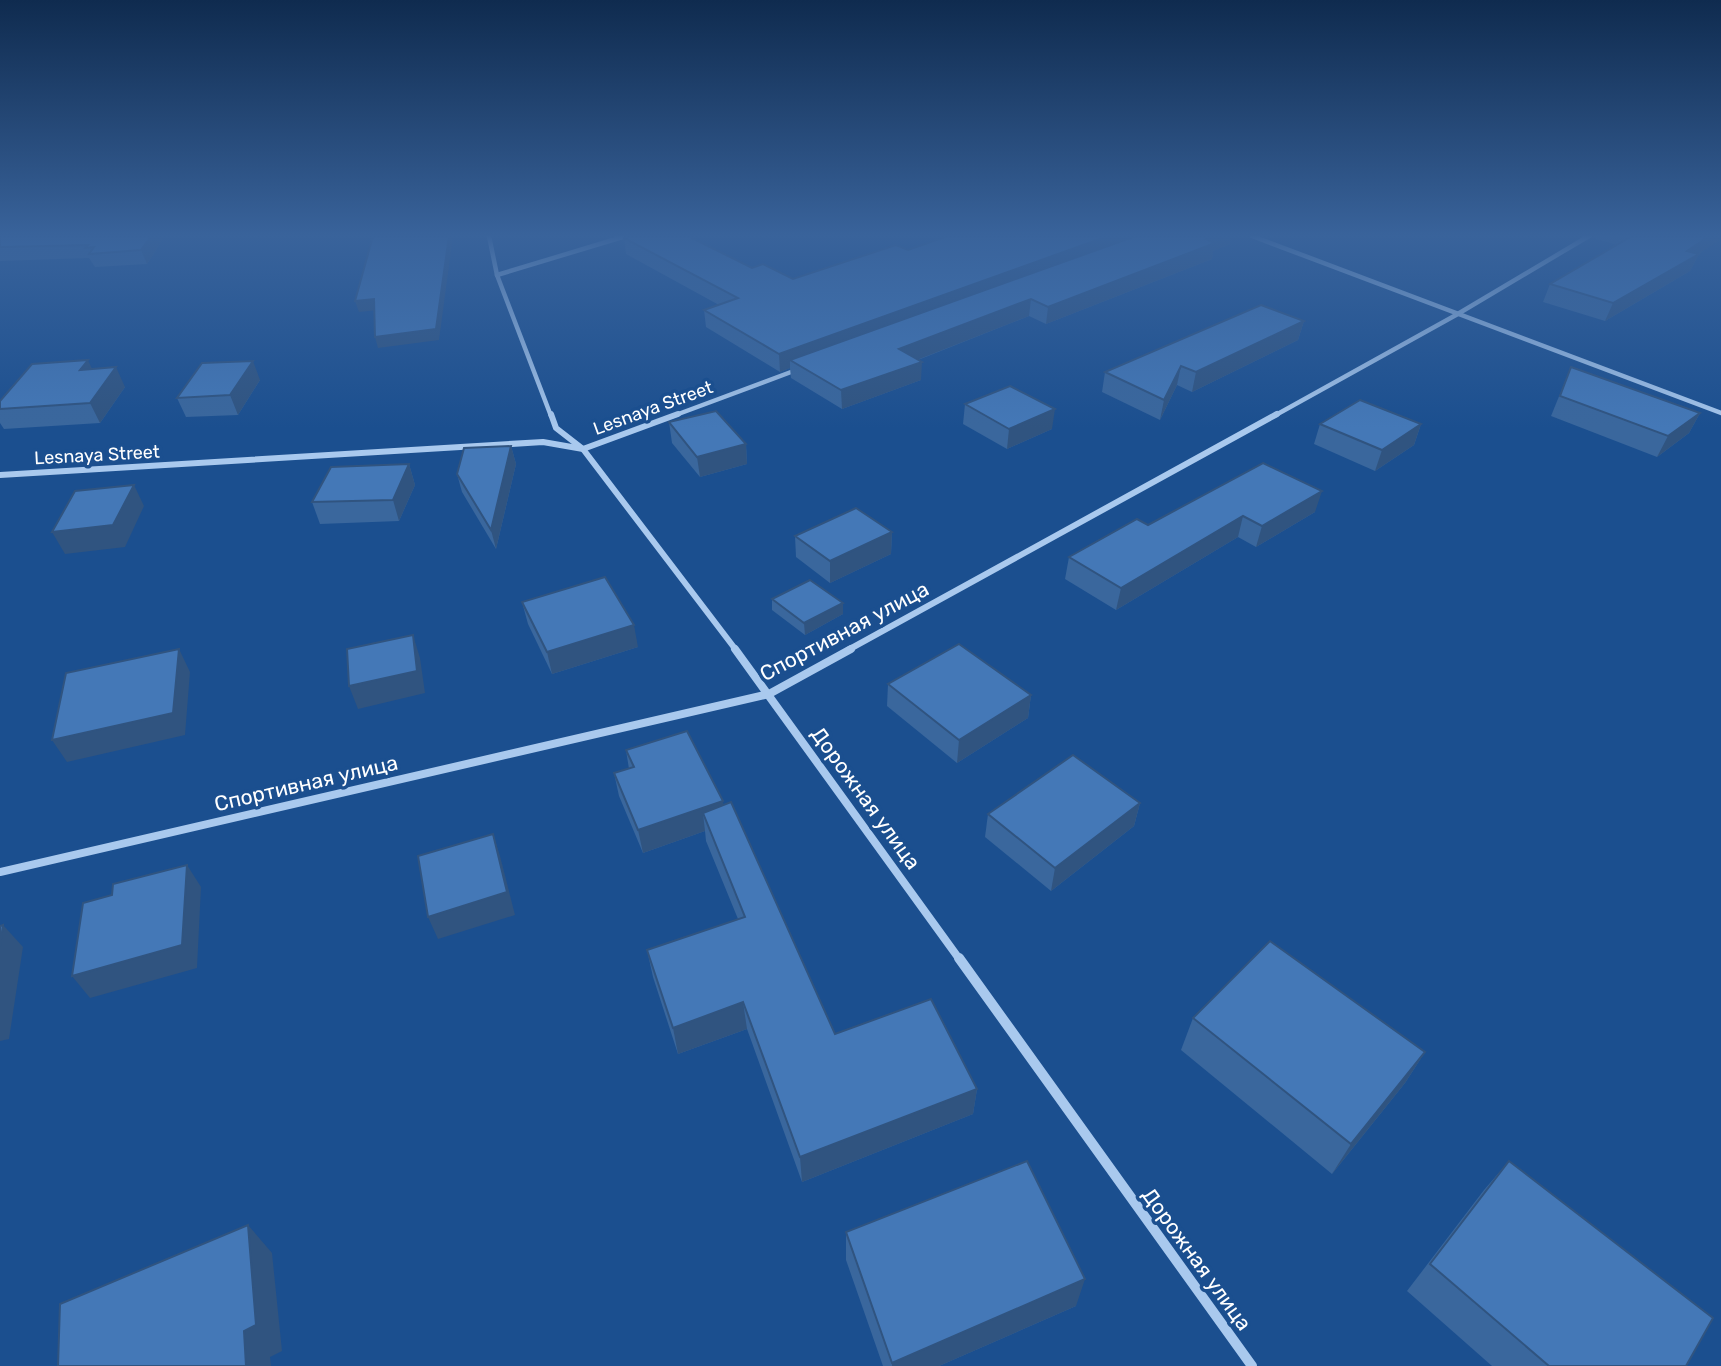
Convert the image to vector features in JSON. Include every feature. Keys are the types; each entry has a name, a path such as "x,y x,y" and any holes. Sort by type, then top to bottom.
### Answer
{"street":[{"name":"Дорожная улица","path":"507,300 556,428 583,449 769,694 1252,1366"},
{"path":"1417,300 1721,413"},
{"name":"Спортивная улица","path":"0,872 769,694 1482,300"},
{"name":"Lesnaya Street","path":"0,475 543,442 583,449 802,369"}],"building":[{"path":"374,300 440,300 436,329 375,337"},
{"path":"733,300 930,300 779,354 704,310"},
{"path":"958,300 1029,300 899,349 922,362 841,390 790,360"},
{"path":"1033,300 1067,300 1048,307"},
{"path":"1261,305 1304,321 1196,372 1181,366 1164,400 1105,372"},
{"path":"88,360 80,370 116,367 90,403 0,409 0,401 32,364"},
{"path":"253,361 230,395 177,398 202,363"},
{"path":"1571,367 1700,413 1668,436 1560,396"},
{"path":"1010,386 1055,409 1009,429 965,404"},
{"path":"1360,400 1421,424 1382,450 1320,424"},
{"path":"716,411 746,444 697,457 669,422"},
{"path":"511,446 491,530 457,474 464,448"},
{"path":"1263,463 1322,491 1262,526 1243,516 1121,588 1069,557 1137,519 1148,525"},
{"path":"409,464 393,500 312,502 331,467"},
{"path":"134,485 113,525 52,532 75,491"},
{"path":"856,508 892,532 830,561 795,536"},
{"path":"605,577 634,625 547,652 522,602"},
{"path":"810,580 843,603 804,623 772,599"},
{"path":"413,635 417,671 349,686 347,649"},
{"path":"959,644 1031,695 959,740 888,684"},
{"path":"179,649 173,713 52,740 66,673"},
{"path":"687,731 723,801 638,830 614,773 634,767 626,750"},
{"path":"1073,755 1140,803 1055,868 988,814"},
{"path":"731,802 835,1034 931,999 977,1089 800,1157 743,1002 673,1028 647,950 745,917 703,813"},
{"path":"493,834 507,892 428,917 418,856"},
{"path":"187,865 182,945 72,976 83,903 112,895 113,884"},
{"path":"1270,941 1425,1052 1351,1144 1193,1018"},
{"path":"1027,1161 1085,1279 892,1363 846,1232"},
{"path":"1509,1161 1713,1318 1686,1366 1549,1366 1430,1264"},
{"path":"248,1225 256,1325 244,1331 246,1366 58,1366 60,1304"}]}
